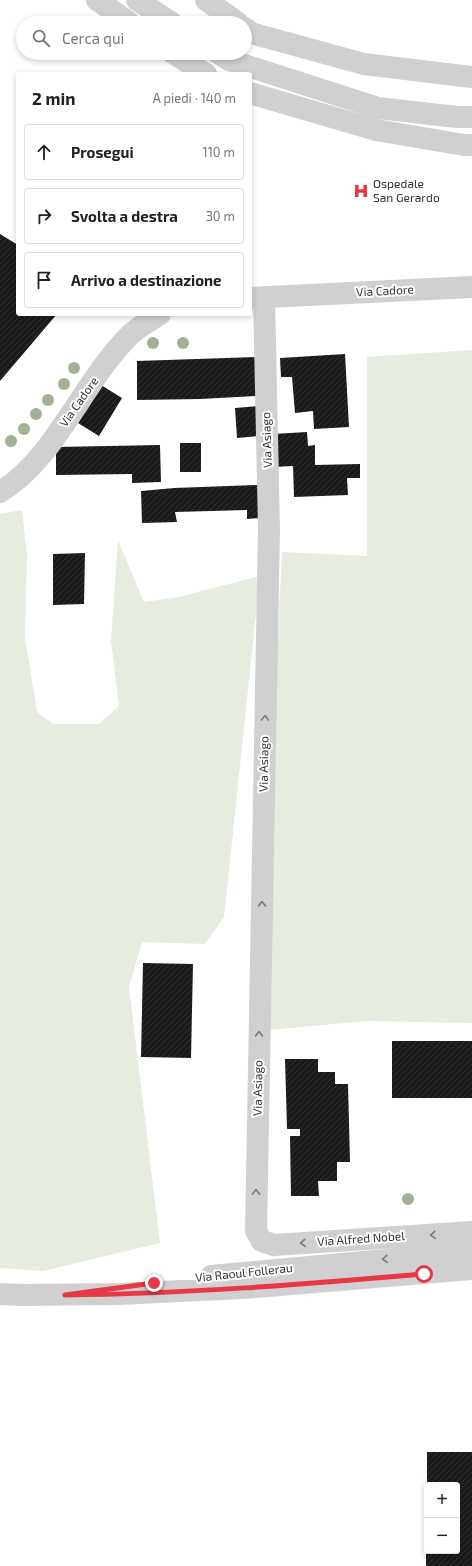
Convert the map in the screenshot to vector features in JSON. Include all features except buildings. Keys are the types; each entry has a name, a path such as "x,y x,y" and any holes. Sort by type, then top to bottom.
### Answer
{"street":[{"path":"97,0 120,16"},
{"path":"137,0 161,16"},
{"path":"206,0 228,16"},
{"path":"252,33 364,64 472,77"},
{"path":"184,60 203,72"},
{"path":"229,60 378,108 457,117 472,117"},
{"path":"252,94 376,130 464,146 472,145"},
{"name":"Via Cadore","path":"257,298 472,288"},
{"name":"Via Asiago","path":"256,1231 269,529 257,298"},
{"name":"Via Cadore","path":"0,492 20,478 37,459 63,425 104,365 128,336 157,316"},
{"name":"Via Alfred Nobel","path":"256,1231 262,1241 274,1245 472,1232"},
{"path":"424,1265 472,1252"},
{"path":"424,1265 472,1269"},
{"name":"Via Raoul Follerau","path":"0,1294 65,1295 175,1292 243,1288 424,1265"}],"shaded area":[{"path":"472,350 472,1023 366,1021 258,1031 282,552 367,556 367,357"},
{"path":"22,510 27,554 25,637 37,712 53,724 99,724 119,706 111,641 118,540 144,602 179,597 260,576 224,917 205,944 142,942 129,987 160,1243 43,1271 0,1268 0,514"}],"place":[{"name":"Ospedale San Gerardo","path":"361,191"}],"route":[{"path":"154,1283 65,1295 168,1293 424,1274"}]}
